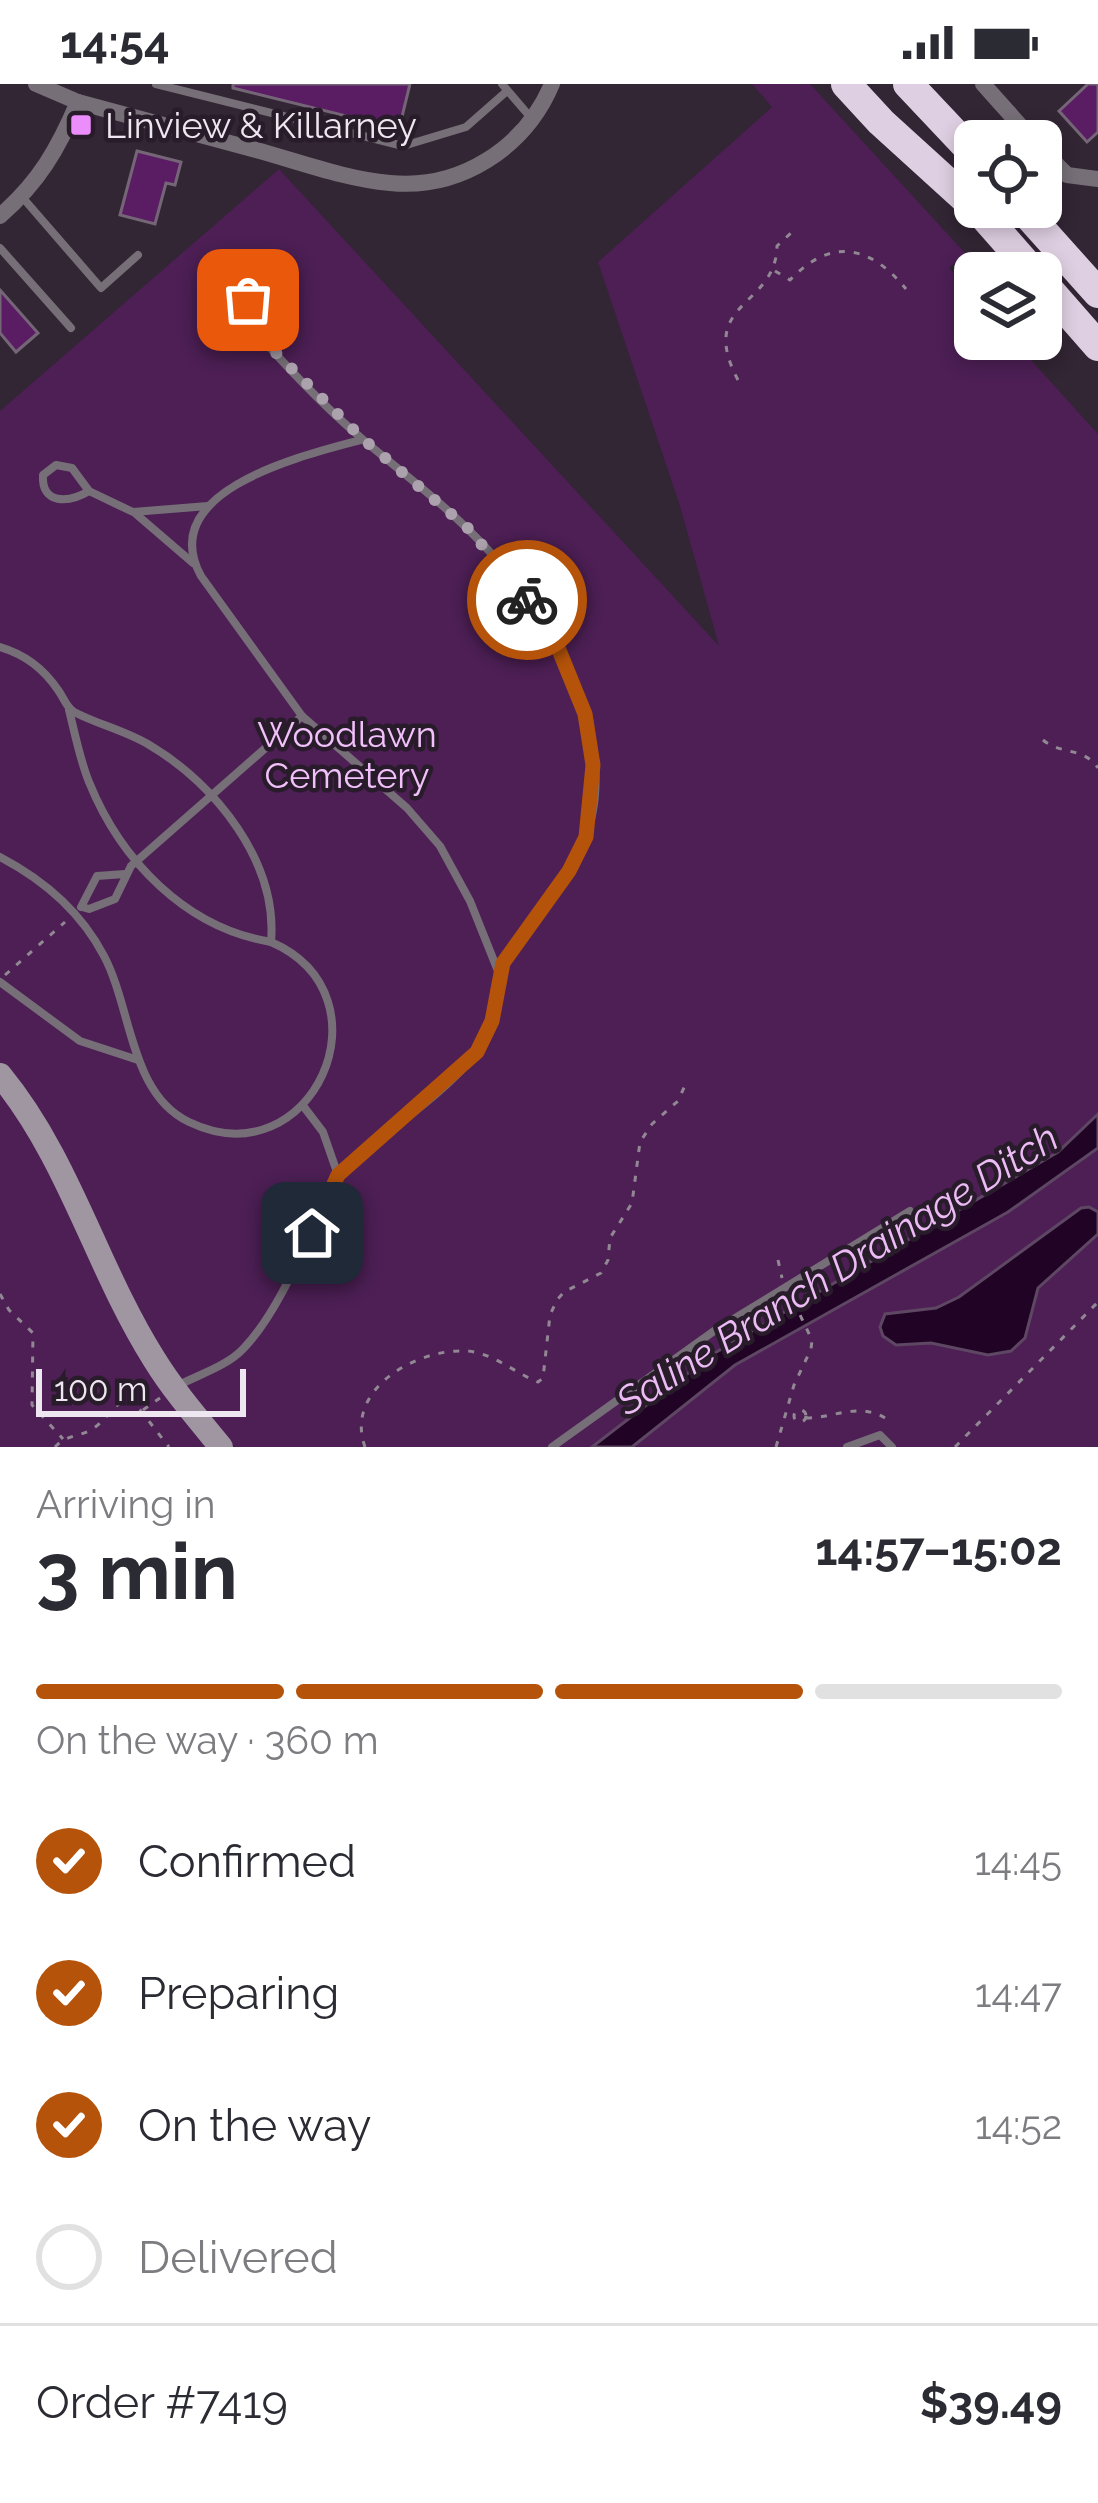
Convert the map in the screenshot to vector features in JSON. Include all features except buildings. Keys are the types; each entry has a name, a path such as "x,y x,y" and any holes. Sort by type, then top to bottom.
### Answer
{"highway":[{"path":"846,84 880,122 954,188"},
{"path":"863,84 954,183"},
{"path":"908,84 954,133"},
{"path":"921,84 954,128"},
{"path":"995,228 1016,252"},
{"path":"1040,228 1098,293"},
{"path":"1062,305 1098,346"}],"street":[{"path":"36,84 78,102 348,176 405,184 474,168 507,147 532,120 552,84"},
{"path":"983,84 1015,120"},
{"path":"0,216 22,197 54,156 78,102"},
{"path":"1062,171 1067,176 1098,179"},
{"path":"0,1075 62,1170 134,1321 174,1387 221,1447"}],"lane":[{"path":"157,84 403,146 466,127 504,87 532,120"},
{"path":"22,197 101,288 138,255"},
{"path":"0,248 71,328"},
{"path":"174,1387 231,1359 250,1341 298,1261 338,1175 477,1052 492,1021 499,973 580,854 593,796 589,733 575,686 538,616 469,529 363,439 264,341 230,329 232,307 248,300 261,309 264,341"},
{"path":"133,512 208,506 275,466 363,439"},
{"path":"89,491 67,501 57,500 44,490 43,475 56,464 64,465 80,476 89,491 133,512 194,564 302,716 407,808 440,845 470,901 499,973"},
{"path":"194,564 190,548 194,531 208,506"},
{"path":"0,647 42,670 69,710 90,785 136,862 196,915 289,950 312,970 331,1013 332,1044 319,1087 304,1107 262,1128 212,1130 193,1124 165,1105 138,1060 121,995 79,910 0,857"},
{"path":"69,710 152,746 213,794 254,861 271,914 272,942"},
{"path":"79,910 115,899 125,874 136,862 302,716"},
{"path":"79,910 97,876 125,874"},
{"path":"2,979 80,1041 138,1060"},
{"path":"304,1107 328,1141 338,1175"},
{"path":"552,1447 714,1331 910,1211"},
{"path":"847,1447 880,1435 892,1447"}],"path":[{"path":"738,380 726,356 730,319 739,305 766,284 777,246 791,233 790,226"},
{"path":"773,270 790,280 813,258 855,252 883,263 906,290"},
{"path":"501,565 526,544"},
{"path":"1043,740 1055,750 1083,753 1098,768"},
{"path":"2,979 79,910"},
{"path":"365,1447 361,1435 369,1399 383,1381 412,1361 466,1351 538,1382 543,1378 556,1300 601,1273 610,1238 632,1204 640,1142 652,1124 672,1109 687,1081"},
{"path":"778,1260 782,1279"},
{"path":"776,1447 812,1340 790,1293"},
{"path":"0,1294 33,1333 32,1405 62,1439"},
{"path":"955,1447 1098,1302"},
{"path":"56,1447 62,1439 94,1428 119,1401 127,1399 169,1447"},
{"path":"790,1414 800,1423 855,1409 885,1418"}],"green space":[{"name":"Woodlawn Cemetery","path":"752,84 810,84 964,252 954,252 949,268 954,274 954,360 1031,360 1098,434 1098,1447 235,1447 158,1350 0,1064 0,411 279,169 719,646 680,506 598,262 772,107"},
{"path":"0,1075 134,1321 217,1447 0,1447"}],"shaded area":[{"path":"1098,1114 1098,1148 1008,1212 735,1365 632,1447 592,1447 713,1354 1058,1152"},
{"path":"1081,1208 1098,1212 1098,1234 1038,1288 1025,1338 1011,1351 988,1355 931,1343 896,1345 883,1336 880,1327 885,1314 936,1308 959,1297"}],"way so far":[{"path":"248,300 261,309 264,341 300,380 469,529 527,600"}],"place":[{"name":"Linview & Killarney","path":"81,125"}],"route":[{"path":"312,1233 338,1175 477,1052 492,1021 503,963 569,871 586,837 593,765 585,714 559,650 527,600"}],"water label":[{"name":"Saline Branch Drainage Ditch","path":"837,1269"}]}
